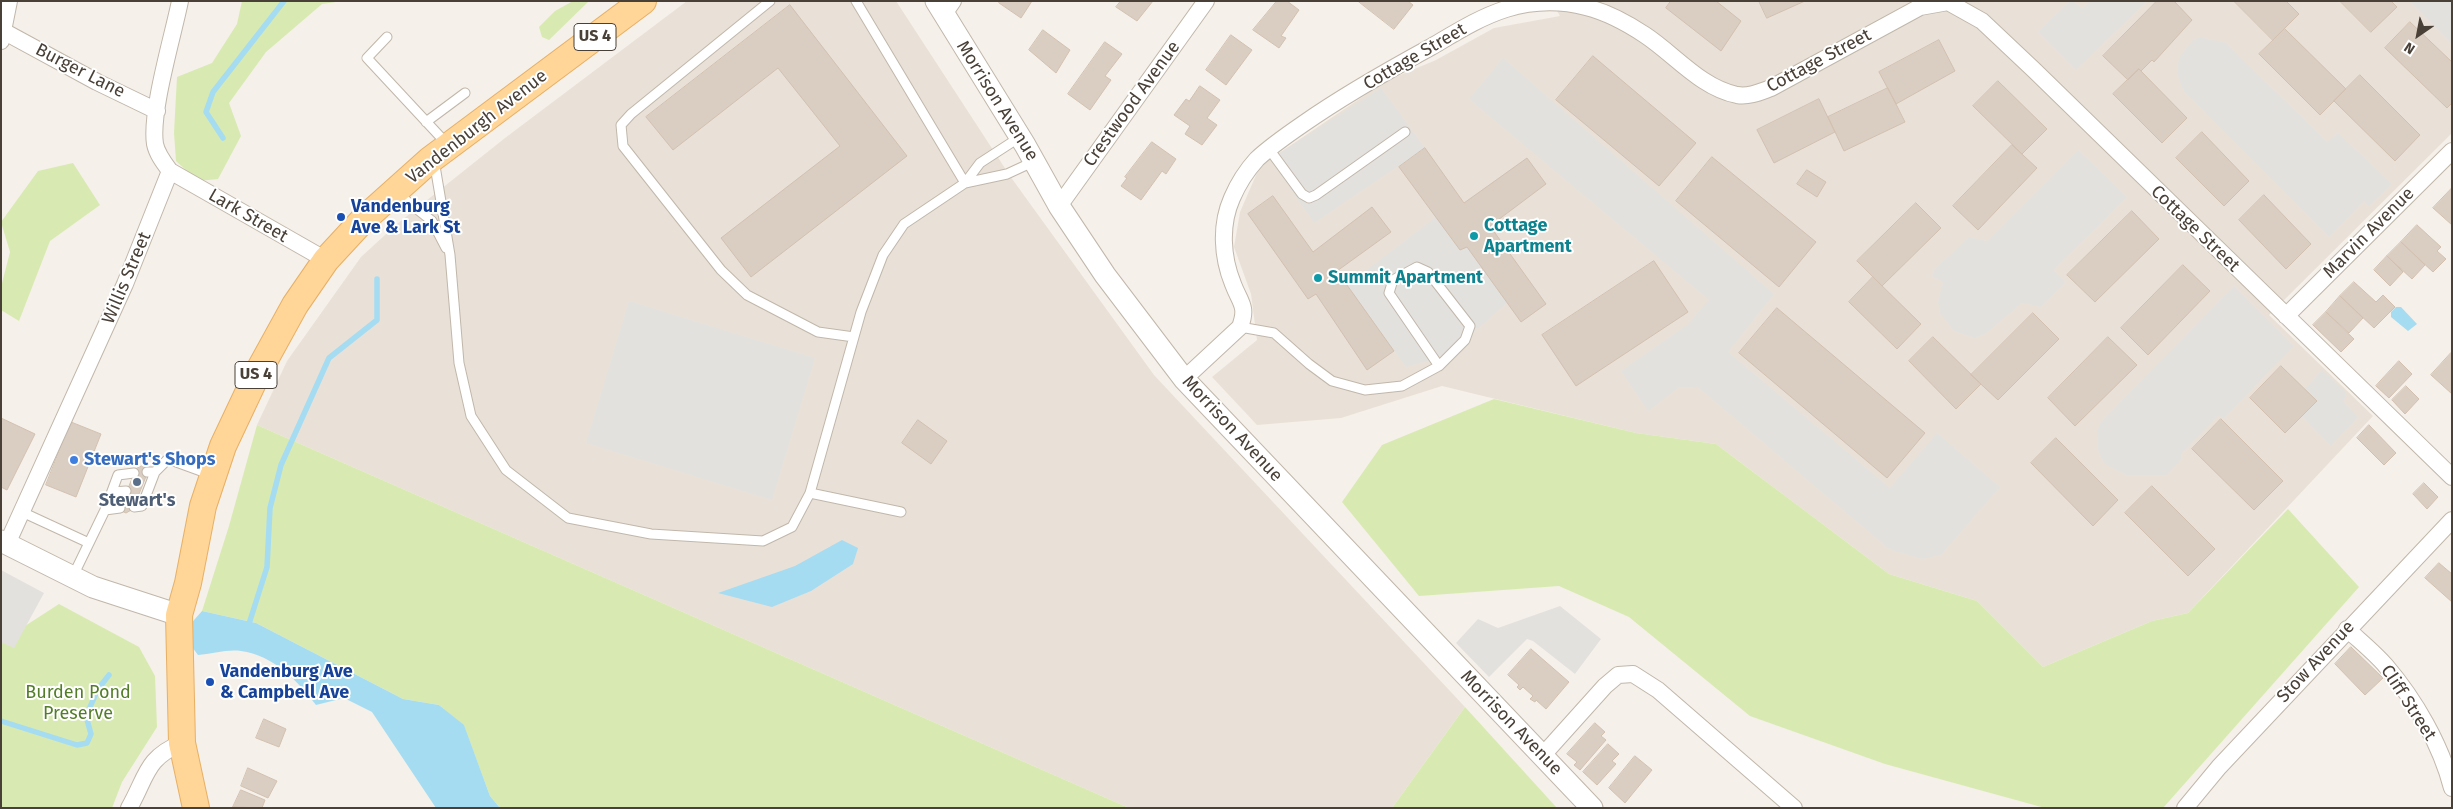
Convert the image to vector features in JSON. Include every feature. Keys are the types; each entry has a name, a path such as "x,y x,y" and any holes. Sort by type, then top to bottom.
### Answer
{"main road":[{"name":"Vandenburgh Avenue","path":"182,743 179,615 188,583 203,506 223,446 257,374 295,305 326,260 363,220 395,191 441,152 643,1"},
{"name":"US 4","path":"182,743 196,808"}],"street":[{"path":"2,36 9,1"},
{"path":"170,171 161,158 156,144 157,110 180,1"},
{"name":"Crestwood Avenue","path":"1059,206 1206,1"},
{"name":"Cottage Street","path":"1240,327 1244,316 1244,307 1233,284 1226,262 1224,242 1226,217 1240,181 1256,161 1269,149 1320,112 1467,26 1504,10 1533,3 1561,2 1586,7 1616,18 1645,35 1703,80 1736,95 1749,95 1771,88 1920,7 1948,2 1982,21 2452,477"},
{"name":"Morrison Avenue","path":"945,5 1059,206 1105,275 1184,379 1592,808"},
{"name":"Burger Lane","path":"2,36 157,110"},
{"name":"Marvin Avenue","path":"2286,316 2452,151"},
{"name":"Lark Street","path":"170,171 326,260"},
{"name":"Willis Street","path":"4,542 22,512 126,284 170,171"},
{"path":"1184,379 1240,327"},
{"name":"Stow Avenue","path":"2185,808 2219,767 2347,629 2452,520"},
{"path":"4,542 94,587 179,615"},
{"name":"Cliff Street","path":"2347,629 2386,666 2418,712 2446,764 2452,788"},
{"path":"1543,755 1605,686 1618,675 1633,674 1658,690 1794,808"},
{"path":"129,808 152,762 168,748 182,743"}],"lane":[{"path":"770,1 631,114 621,125 623,146 721,270 747,295 818,332 854,337"},
{"path":"856,1 965,183"},
{"path":"387,38 367,58 426,122 441,152 459,363 471,416 506,470 568,518 651,534 763,541 792,527 810,493 861,312 883,255 904,224 965,183 980,163 1020,136"},
{"path":"426,122 465,93"},
{"path":"1269,149 1302,194 1309,198 1405,132"},
{"path":"965,183 1007,174 1035,161"},
{"path":"395,191 432,221 450,255"},
{"path":"1240,327 1274,333 1309,364 1332,381 1365,390 1402,386 1439,366 1465,340 1470,326 1428,272 1417,267 1393,280 1389,292 1439,366"},
{"path":"134,507 142,506 144,490 151,472 168,459 212,475"},
{"path":"73,576 105,510 118,475 134,473"},
{"path":"112,492 126,491"},
{"path":"810,493 901,512"},
{"path":"105,510 120,508"},
{"path":"22,512 89,543"}],"shaded area":[{"path":"687,1 896,1 1010,176 1154,375 1465,707 1392,808 1129,808 257,425 287,361 361,257 397,224 505,138"},
{"path":"1551,1 2452,1 2452,133 2269,315 2373,416 2188,613 2152,621 2043,667 1977,601 1889,574 1716,444 1636,433 1442,386 1341,418 1257,425 1212,377 1257,340 1251,294 1234,247 1240,212 1260,166 1386,81 1436,60 1494,28 1560,16"},
{"path":"2070,1 2074,1 2082,9 2090,1 2147,1 2076,70 2038,32"},
{"path":"2410,1 2452,1 2452,44 2413,5"},
{"path":"2200,37 2226,43 2327,142 2338,133 2392,184 2369,206 2364,201 2329,237 2183,90 2177,73 2179,57 2193,40"},
{"path":"1503,58 1774,294 1728,352 1890,488 1937,433 2000,487 1941,555 1922,559 1889,549 1699,388 1679,387 1648,411 1621,371 1687,325 1709,300 1469,99"},
{"path":"1381,88 1425,148 1314,223 1270,159"},
{"path":"2078,150 2127,197 2053,270 2066,282 2041,307 2022,303 1985,334 1975,338 1954,331 1940,313 1938,301 1943,282 1932,277 1934,270 1969,237 1987,241"},
{"path":"1436,217 1460,250 1467,247 1507,303 1465,340 1435,359 1406,367 1347,285"},
{"path":"2234,286 2294,346 2224,418 2218,416 2182,453 2181,460 2166,475 2126,475 2108,466 2102,460 2098,450 2097,431 2100,423"},
{"path":"629,301 815,358 772,500 586,443"},
{"path":"2322,370 2346,392 2344,402 2358,417 2331,446 2302,416 2317,401 2305,389"},
{"path":"1,570 44,593 14,648 1,642"},
{"path":"1560,606 1601,639 1575,674 1533,641 1527,639 1489,677 1456,643 1478,619 1498,628"}],"green space":[{"path":"242,1 343,1 322,4 266,52 229,103 241,136 218,179 198,181 176,161 174,133 177,77 212,63 237,24"},
{"path":"573,1 589,1 549,40 542,37 539,27 555,11"},
{"path":"73,163 100,205 50,241 19,321 1,310 1,287 10,252 1,222 38,171"},
{"path":"1494,399 1636,433 1716,444 1889,574 1977,601 2043,667 2152,621 2188,613 2288,509 2359,587 2163,808 2045,808 1885,764 1750,716 1629,617 1559,586 1419,596 1342,502 1382,445"},
{"path":"257,425 1129,808 500,808 490,796 464,726 439,705 403,699 256,623 202,611 229,526"},
{"name":"Burden Pond Preserve","path":"59,604 139,647 155,676 157,727 122,782 112,808 1,808 1,638 8,637"},
{"path":"1465,707 1557,808 1392,808"}],"water":[{"path":"2396,307 2401,307 2417,324 2408,331 2391,317 2391,312"},
{"path":"842,540 858,548 853,564 811,591 772,607 718,593 795,566"},
{"path":"202,611 256,623 403,699 439,705 464,725 490,796 500,808 436,808 372,712 344,698 316,705 284,670 253,653 231,651 198,655 187,640 187,628"}],"building":[{"path":"1000,1 1032,1 1021,18 999,3"},
{"path":"1121,1 1153,1 1137,21 1116,7"},
{"path":"1277,1 1287,1 1299,10 1281,36 1286,38 1279,48 1253,30"},
{"path":"1358,1 1408,1 1413,5 1394,29"},
{"path":"1671,1 1716,1 1741,21 1721,51 1666,8"},
{"path":"1759,1 1805,1 1767,18"},
{"path":"2157,1 2174,1 2192,20 2154,62 2152,60 2141,71 2139,69 2128,80 2103,56"},
{"path":"2234,1 2286,1 2299,14 2273,40"},
{"path":"2340,1 2391,1 2397,7 2371,32"},
{"path":"790,5 907,156 751,277 721,238 840,146 778,68 673,150 646,117"},
{"path":"2410,22 2452,62 2452,103 2447,108 2385,48"},
{"path":"2285,29 2346,89 2320,115 2259,54"},
{"path":"1043,30 1070,50 1056,73 1029,50"},
{"path":"1231,35 1252,50 1226,85 1206,70"},
{"path":"1939,40 1955,71 1896,104 1879,72"},
{"path":"1105,42 1122,54 1105,76 1111,80 1090,110 1068,94"},
{"path":"1593,56 1696,143 1659,186 1556,100"},
{"path":"2139,69 2187,118 2162,143 2113,94"},
{"path":"2360,75 2420,135 2395,161 2334,101"},
{"path":"1998,81 2047,129 2022,154 1973,106"},
{"path":"1200,86 1220,100 1207,118 1217,125 1202,145 1185,134 1190,126 1174,115 1186,99 1189,101"},
{"path":"1888,88 1905,122 1844,151 1828,117"},
{"path":"1819,99 1835,132 1774,163 1757,130"},
{"path":"2202,132 2249,181 2224,206 2176,158"},
{"path":"1152,142 1176,159 1166,174 1162,171 1141,200 1121,186 1127,178 1125,177"},
{"path":"2012,145 2037,168 1978,230 1953,206"},
{"name":"Cottage Apartment","path":"1425,148 1464,203 1527,158 1546,184 1490,226 1546,304 1521,322 1467,247 1460,250 1399,167"},
{"path":"1712,157 1816,242 1779,287 1676,201"},
{"path":"1807,170 1826,182 1817,197 1797,184"},
{"path":"2452,188 2452,225 2433,208"},
{"path":"2264,195 2311,244 2286,269 2239,220"},
{"name":"Summit Apartment","path":"1273,196 1313,252 1372,207 1391,232 1337,271 1394,351 1367,370 1316,294 1308,299 1248,214"},
{"path":"1916,203 1941,228 1882,286 1857,261"},
{"path":"2132,211 2159,239 2095,302 2067,275"},
{"path":"2417,225 2441,247 2437,251 2446,259 2433,272 2401,242"},
{"path":"2401,242 2425,265 2412,279 2387,256"},
{"path":"2387,256 2403,272 2390,286 2374,270"},
{"path":"1654,261 1688,312 1576,386 1542,335"},
{"path":"2183,265 2210,291 2148,355 2121,328"},
{"path":"1873,277 1921,324 1897,349 1849,302"},
{"path":"2354,282 2376,302 2383,295 2395,307 2374,328 2340,296"},
{"path":"2340,296 2363,318 2349,333 2326,312"},
{"path":"1777,308 1925,433 1887,478 1739,353"},
{"path":"2326,312 2354,339 2341,352 2313,325"},
{"path":"2033,313 2059,339 1998,400 1971,375"},
{"path":"1933,337 1981,384 1956,409 1909,361"},
{"path":"2108,337 2137,365 2075,426 2048,398"},
{"path":"2452,354 2452,394 2431,375"},
{"path":"2399,361 2412,374 2389,398 2376,386"},
{"path":"2281,366 2317,401 2285,433 2250,398"},
{"path":"2406,386 2419,399 2405,414 2392,400"},
{"path":"1,418 35,434 7,490 1,487"},
{"path":"2221,419 2283,481 2254,510 2192,449"},
{"path":"918,420 947,441 931,464 902,443"},
{"name":"Stewart's Shops","path":"71,422 101,434 76,497 46,485"},
{"path":"2369,425 2396,453 2384,465 2357,438"},
{"path":"2056,438 2118,500 2093,526 2031,463"},
{"name":"Stewart's","path":"142,466 149,469 133,509 126,513 119,510 136,469"},
{"path":"2424,483 2438,497 2427,509 2413,494"},
{"path":"2152,486 2215,549 2188,576 2125,513"},
{"path":"2439,563 2452,574 2452,602 2425,578"},
{"path":"2351,647 2383,678 2365,695 2335,664"},
{"path":"1531,649 1569,682 1546,709 1536,700 1535,702 1530,699 1533,696 1523,687 1520,690 1517,687 1519,685 1508,675"},
{"path":"264,719 286,729 279,747 256,738"},
{"path":"1595,723 1605,732 1601,736 1606,740 1580,770 1574,765 1577,762 1567,754"},
{"path":"1608,744 1619,754 1612,761 1616,764 1597,785 1583,772"},
{"path":"1635,756 1652,770 1625,803 1609,788"},
{"path":"248,768 277,781 268,798 241,786"},
{"path":"241,790 265,800 262,808 233,807"}],"waterway":[{"path":"223,138 206,112 213,92 284,1"},
{"path":"248,627 267,567 270,508 281,465 329,358 377,320 377,279"},
{"path":"1,721 77,745 87,743 91,734 86,716 98,689 109,675"}],"place":[{"name":"Vandenburg Ave & Lark St","path":"341,217"},
{"name":"Cottage Apartment","path":"1474,236"},
{"name":"Summit Apartment","path":"1318,278"},
{"name":"Stewart's Shops","path":"74,460"},
{"name":"Stewart's","path":"137,482"},
{"name":"Vandenburg Ave & Campbell Ave","path":"210,682"}]}
